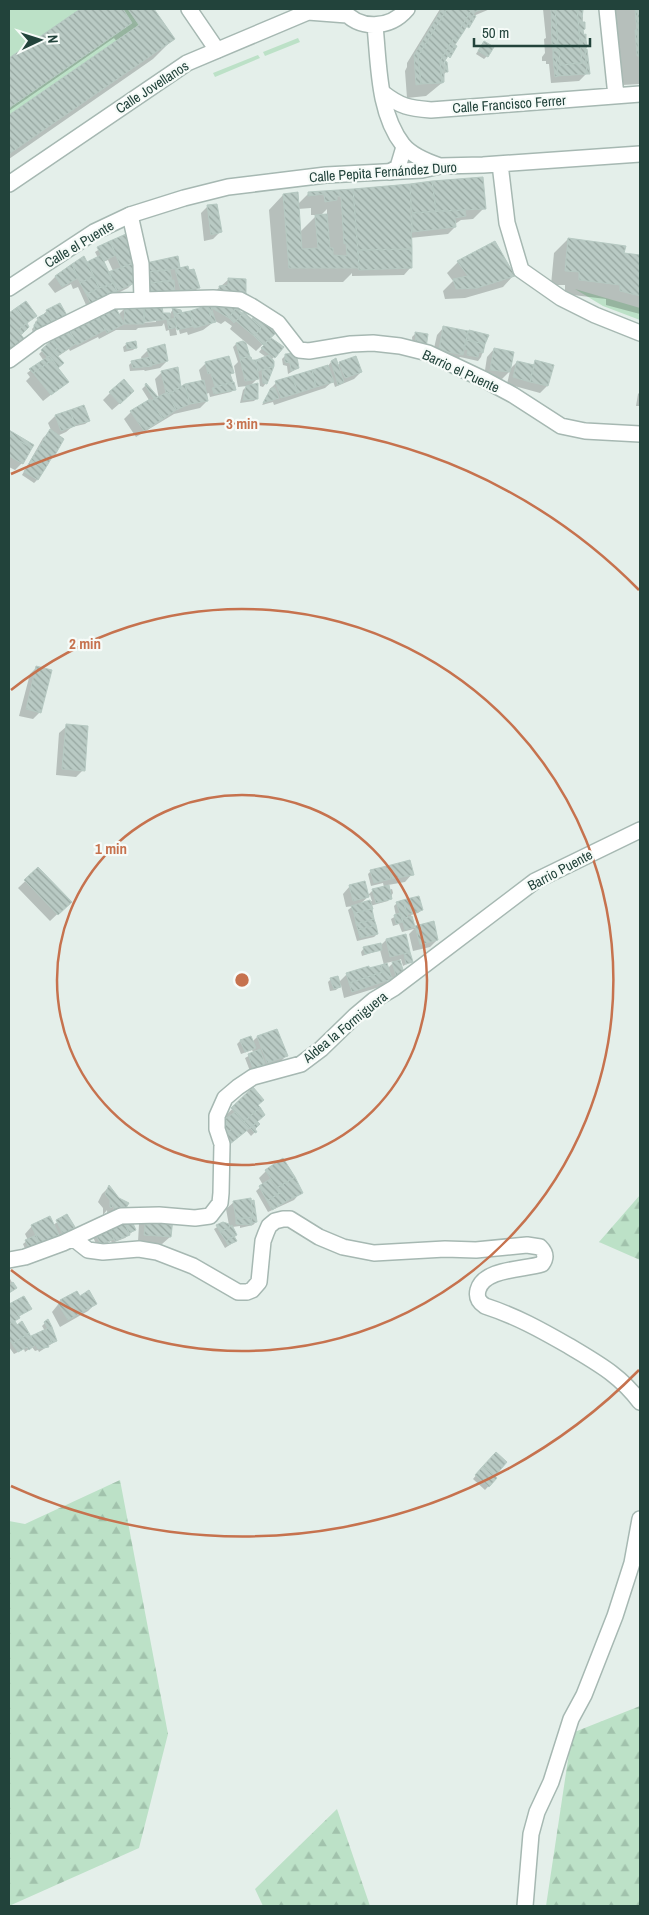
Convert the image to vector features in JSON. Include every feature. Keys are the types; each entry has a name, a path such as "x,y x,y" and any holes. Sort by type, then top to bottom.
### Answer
{"street":[{"path":"189,9 217,50"},
{"path":"407,9 391,22 375,26 383,93 389,123 404,147 426,162 440,166"},
{"path":"607,9 616,96"},
{"name":"Calle Jovellanos","path":"9,184 188,63 309,10 345,12 360,23 375,26"},
{"name":"Calle Francisco Ferrer","path":"383,93 397,104 408,108 431,110 640,94"},
{"path":"390,172 398,167 404,147"},
{"name":"Calle Pepita Fernández Duro","path":"130,215 184,198 228,187 326,175 640,154"},
{"path":"500,164 507,223 521,270 561,298 595,315 640,333"},
{"name":"Calle el Puente","path":"9,288 94,232 130,215 141,264 142,300"},
{"name":"Barrio el Puente","path":"142,300 214,298 240,300 278,324 300,350 309,351 351,344 373,343 400,346 428,353 485,380 513,395 561,426 586,431 640,434"},
{"path":"9,360 40,338 113,301 142,300"},
{"name":"Barrio Puente","path":"460,936 535,881 640,830"},
{"name":"Aldea la Formiguera","path":"9,1260 43,1251 74,1239 108,1220 121,1216 159,1215 195,1218 210,1216 220,1203 222,1149 217,1128 217,1116 225,1098 252,1078 301,1064 321,1049 374,1000 394,988 460,936"},
{"path":"74,1239 88,1250 103,1252 139,1249 157,1252 193,1266 238,1292 252,1290 259,1282 262,1272 263,1241 266,1233 269,1226 275,1221 283,1219 290,1219 319,1236 343,1246 374,1253 445,1249 476,1250 527,1245 540,1246 545,1254 542,1264 500,1273 485,1280 479,1287 477,1295 479,1301 486,1306 534,1326 602,1365 628,1386 640,1402"},
{"path":"525,1906 531,1834 537,1812 551,1782 571,1719 584,1695 615,1616 632,1563 640,1519"}],"green space":[{"path":"9,9 128,9 139,25 9,115"},
{"path":"298,38 300,42 265,56 263,52"},
{"path":"258,55 260,58 215,77 213,73"},
{"path":"575,289 640,308 640,320 603,306"},
{"path":"640,1195 640,1260 599,1242"},
{"path":"120,1480 168,1734 139,1848 9,1906 9,1521 25,1524"},
{"path":"640,1706 640,1906 546,1906 572,1733"},
{"path":"337,1809 370,1906 263,1906 255,1889"}],"building":[{"path":"80,9 123,9 132,23 9,108 9,58"},
{"path":"128,9 154,9 175,39 9,154 9,115 139,25"},
{"path":"442,9 447,9 418,56 421,84 416,85 414,55"},
{"path":"447,9 472,9 460,29 464,31 458,40 454,38 440,61 442,83 421,84 418,56"},
{"path":"472,9 483,9 475,12 464,31 460,29"},
{"path":"551,9 555,9 558,45 552,45"},
{"path":"555,9 577,9 582,63 560,65 559,50 553,51 552,45 558,45"},
{"path":"577,9 583,10 582,22 585,22 585,29 583,30 584,35 586,34 586,40 582,40 582,48 587,47 585,49 587,74 558,76 556,57 553,58 553,51 559,50 560,65 582,63"},
{"path":"635,9 637,9 640,68 639,56"},
{"path":"637,9 640,9 640,48"},
{"path":"474,15 476,16 469,28 466,26"},
{"path":"635,30 637,30 639,56 637,56"},
{"path":"454,38 458,40 444,62 444,82 442,83 440,61"},
{"path":"582,40 586,40 587,47 582,48"},
{"path":"484,41 494,47 488,57 478,51"},
{"path":"455,45 457,46 450,58 448,56"},
{"path":"585,49 587,49 590,74 587,74"},
{"path":"556,57 558,76 555,77 553,58"},
{"path":"445,61 447,62 448,72 445,72"},
{"path":"483,177 486,209 436,211 432,181"},
{"path":"432,181 436,211 412,213 410,184"},
{"path":"410,184 412,249 358,250 353,189"},
{"path":"353,189 359,268 289,268 283,194 298,192 302,249 318,248 315,215 327,214 330,248 333,248 333,255 347,256 346,243 344,244 341,196 337,196 337,200 325,202 324,194 308,196 308,192"},
{"path":"217,204 222,232 211,235 207,205"},
{"path":"465,210 466,216 455,218 456,227 412,232 412,213"},
{"path":"126,234 134,263 121,268 110,241"},
{"path":"568,238 626,246 624,253 640,255 640,296 620,291 620,285 579,280 579,272 565,271"},
{"path":"110,241 116,255 104,261 97,247"},
{"path":"495,241 515,276 477,288 456,289 453,279 468,276 457,261"},
{"path":"412,249 412,268 359,270 358,250"},
{"path":"101,255 114,283 99,288 87,262"},
{"path":"84,256 94,276 80,283 72,264"},
{"path":"178,256 180,268 148,272 146,263"},
{"path":"134,263 137,282 117,291 108,272"},
{"path":"72,264 78,278 62,287 55,276"},
{"path":"188,266 189,270 194,269 200,288 181,291 175,269"},
{"path":"170,270 172,281 149,283 148,272"},
{"path":"94,276 99,288 86,294 80,283"},
{"path":"228,278 246,279 246,295 220,295 219,286 228,285"},
{"path":"174,280 175,293 152,295 149,283"},
{"path":"114,283 117,291 109,295 105,287"},
{"path":"104,286 109,295 91,304 86,294"},
{"path":"26,301 37,316 27,323 16,308"},
{"path":"60,303 69,319 54,327 46,310"},
{"path":"210,304 216,322 212,323 208,305"},
{"path":"210,304 241,306 239,311 235,309 229,318 212,308"},
{"path":"208,305 212,323 194,328 190,311"},
{"path":"115,306 124,324 107,333 98,315"},
{"path":"125,306 144,306 144,324 124,324"},
{"path":"144,306 162,306 163,313 170,313 170,319 144,322"},
{"path":"16,308 27,323 18,330 9,320 9,313"},
{"path":"172,308 181,310 182,313 174,314"},
{"path":"235,309 243,313 234,323 229,318"},
{"path":"190,311 194,326 177,330 174,314"},
{"path":"48,312 54,327 37,335 34,325 38,320 37,318"},
{"path":"244,312 261,328 254,336 236,321"},
{"path":"256,313 278,331 263,345 254,336 261,328 252,319"},
{"path":"98,315 105,330 77,345 69,330"},
{"path":"175,318 177,327 169,329 167,320"},
{"path":"9,320 26,341 9,353"},
{"path":"27,323 29,327 22,334 18,330"},
{"path":"443,326 468,331 463,355 439,350"},
{"path":"69,330 77,343 57,356 53,351 58,348 53,339"},
{"path":"469,330 489,335 485,344 466,340"},
{"path":"415,332 428,334 426,348 416,345"},
{"path":"271,338 284,347 275,358 261,348"},
{"path":"53,339 58,348 53,351 64,363 58,368 53,360 49,356 47,357 41,350"},
{"path":"466,340 485,344 483,353 479,352 478,357 467,355 468,350 464,349"},
{"path":"136,341 137,348 127,349 126,343"},
{"path":"243,341 246,343 250,357 240,358 236,343"},
{"path":"165,344 168,361 152,365 147,349"},
{"path":"494,348 514,352 510,372 490,370"},
{"path":"296,353 299,368 291,371 290,363 285,362 285,354"},
{"path":"269,355 274,361 274,366 258,371 256,360"},
{"path":"49,356 52,360 33,373 29,369"},
{"path":"229,356 234,373 230,374 233,382 215,387 211,373 208,374 205,362"},
{"path":"356,356 362,372 345,378 339,362"},
{"path":"150,357 152,366 133,368 131,361"},
{"path":"251,357 252,360 256,360 259,379 245,381 240,358"},
{"path":"336,358 344,382 338,385 331,361"},
{"path":"52,360 69,382 51,395 33,373"},
{"path":"535,360 554,365 548,386 530,382"},
{"path":"517,361 534,365 530,382 513,377"},
{"path":"328,365 334,382 316,387 312,370"},
{"path":"274,366 267,384 263,383 262,371"},
{"path":"178,367 181,387 169,394 166,393 161,371"},
{"path":"312,370 316,387 298,393 292,376"},
{"path":"292,376 298,393 281,398 275,381"},
{"path":"124,379 134,391 120,404 109,392"},
{"path":"204,380 208,401 190,404 185,384"},
{"path":"234,382 236,390 214,394 212,388"},
{"path":"146,383 158,397 154,399 145,385"},
{"path":"258,383 258,399 243,400 246,386"},
{"path":"185,384 190,404 176,410 169,394"},
{"path":"271,388 275,388 279,398 263,403"},
{"path":"167,392 176,410 163,419 151,401"},
{"path":"150,399 163,419 144,431 130,411"},
{"path":"84,405 90,421 75,425 70,410"},
{"path":"70,410 75,426 61,431 55,415"},
{"path":"50,429 64,439 55,455 41,444"},
{"path":"9,430 34,445 32,448 9,435"},
{"path":"9,435 32,448 23,464 9,456"},
{"path":"41,444 54,454 45,469 31,460"},
{"path":"31,460 45,469 38,480 24,472"},
{"path":"36,666 52,670 41,713 26,709"},
{"path":"66,724 88,726 85,771 62,769"},
{"path":"410,860 414,875 391,879 387,866"},
{"path":"387,866 391,879 374,883 370,870"},
{"path":"38,867 72,902 58,915 24,880"},
{"path":"365,881 369,897 353,901 349,885"},
{"path":"389,885 392,899 376,903 372,889"},
{"path":"419,896 423,910 407,915 403,900"},
{"path":"370,900 373,909 354,913 351,906"},
{"path":"403,900 408,917 402,919 396,902"},
{"path":"372,909 374,919 356,924 354,913"},
{"path":"400,913 403,922 396,924 394,915"},
{"path":"412,916 415,927 405,930 402,919"},
{"path":"374,919 376,925 358,930 356,924"},
{"path":"434,921 438,940 420,945 415,926"},
{"path":"376,925 378,934 360,938 358,930"},
{"path":"406,934 410,952 390,957 386,939"},
{"path":"381,943 382,950 365,954 363,947"},
{"path":"410,952 413,962 406,964 404,954"},
{"path":"400,960 404,973 396,976 392,962"},
{"path":"387,963 392,979 352,992 349,983 383,972 381,965"},
{"path":"381,965 383,972 349,983 346,973 369,966 369,968"},
{"path":"338,976 341,987 334,989 330,978"},
{"path":"277,1029 288,1056 267,1063 257,1036"},
{"path":"251,1036 256,1048 245,1052 240,1040"},
{"path":"260,1049 265,1064 253,1069 248,1054"},
{"path":"253,1087 264,1100 258,1105 260,1107 244,1122 231,1108"},
{"path":"260,1107 265,1115 250,1128 244,1122"},
{"path":"235,1112 250,1128 240,1136 225,1119"},
{"path":"225,1119 233,1128 226,1134 222,1122"},
{"path":"258,1122 260,1124 255,1129 257,1132 255,1133 250,1128"},
{"path":"233,1128 240,1136 230,1144 226,1134"},
{"path":"283,1158 295,1177 277,1188 265,1170"},
{"path":"295,1177 303,1193 287,1201 282,1192 279,1193 277,1188"},
{"path":"270,1179 279,1193 267,1201 259,1186"},
{"path":"109,1185 119,1198 129,1203 126,1208 122,1206 122,1212 114,1213 114,1205 110,1207 110,1200 105,1194"},
{"path":"282,1192 287,1201 272,1210 267,1201"},
{"path":"251,1198 253,1217 236,1219 233,1201"},
{"path":"254,1200 257,1222 252,1223 251,1201"},
{"path":"67,1214 75,1227 63,1234 56,1220"},
{"path":"50,1216 59,1235 40,1244 31,1225"},
{"path":"146,1216 173,1218 171,1237 144,1235"},
{"path":"251,1217 252,1225 236,1224 236,1219"},
{"path":"131,1219 136,1230 129,1233 124,1221"},
{"path":"123,1220 130,1235 115,1241 108,1226"},
{"path":"223,1222 229,1224 230,1227 220,1232 216,1225"},
{"path":"232,1225 237,1235 226,1241 220,1232"},
{"path":"109,1226 114,1239 101,1245 95,1233"},
{"path":"36,1235 39,1243 29,1248 25,1240"},
{"path":"234,1236 237,1241 228,1245 226,1241"},
{"path":"13,1282 17,1288 9,1293 9,1285"},
{"path":"89,1290 97,1304 68,1320 58,1304 61,1302 60,1300 77,1291 80,1296"},
{"path":"24,1296 32,1309 19,1316 11,1303"},
{"path":"11,1303 20,1318 9,1324 9,1304"},
{"path":"48,1319 52,1327 48,1329 44,1322"},
{"path":"15,1321 17,1325 22,1321 29,1333 12,1344 9,1338 9,1324"},
{"path":"52,1327 57,1341 52,1343 46,1329"},
{"path":"46,1329 52,1343 48,1345 49,1347 38,1349 31,1336"},
{"path":"29,1333 35,1345 29,1350 27,1347 18,1352 12,1344"},
{"path":"496,1452 507,1462 495,1476 483,1466"},
{"path":"483,1466 497,1478 489,1487 475,1475"}]}
